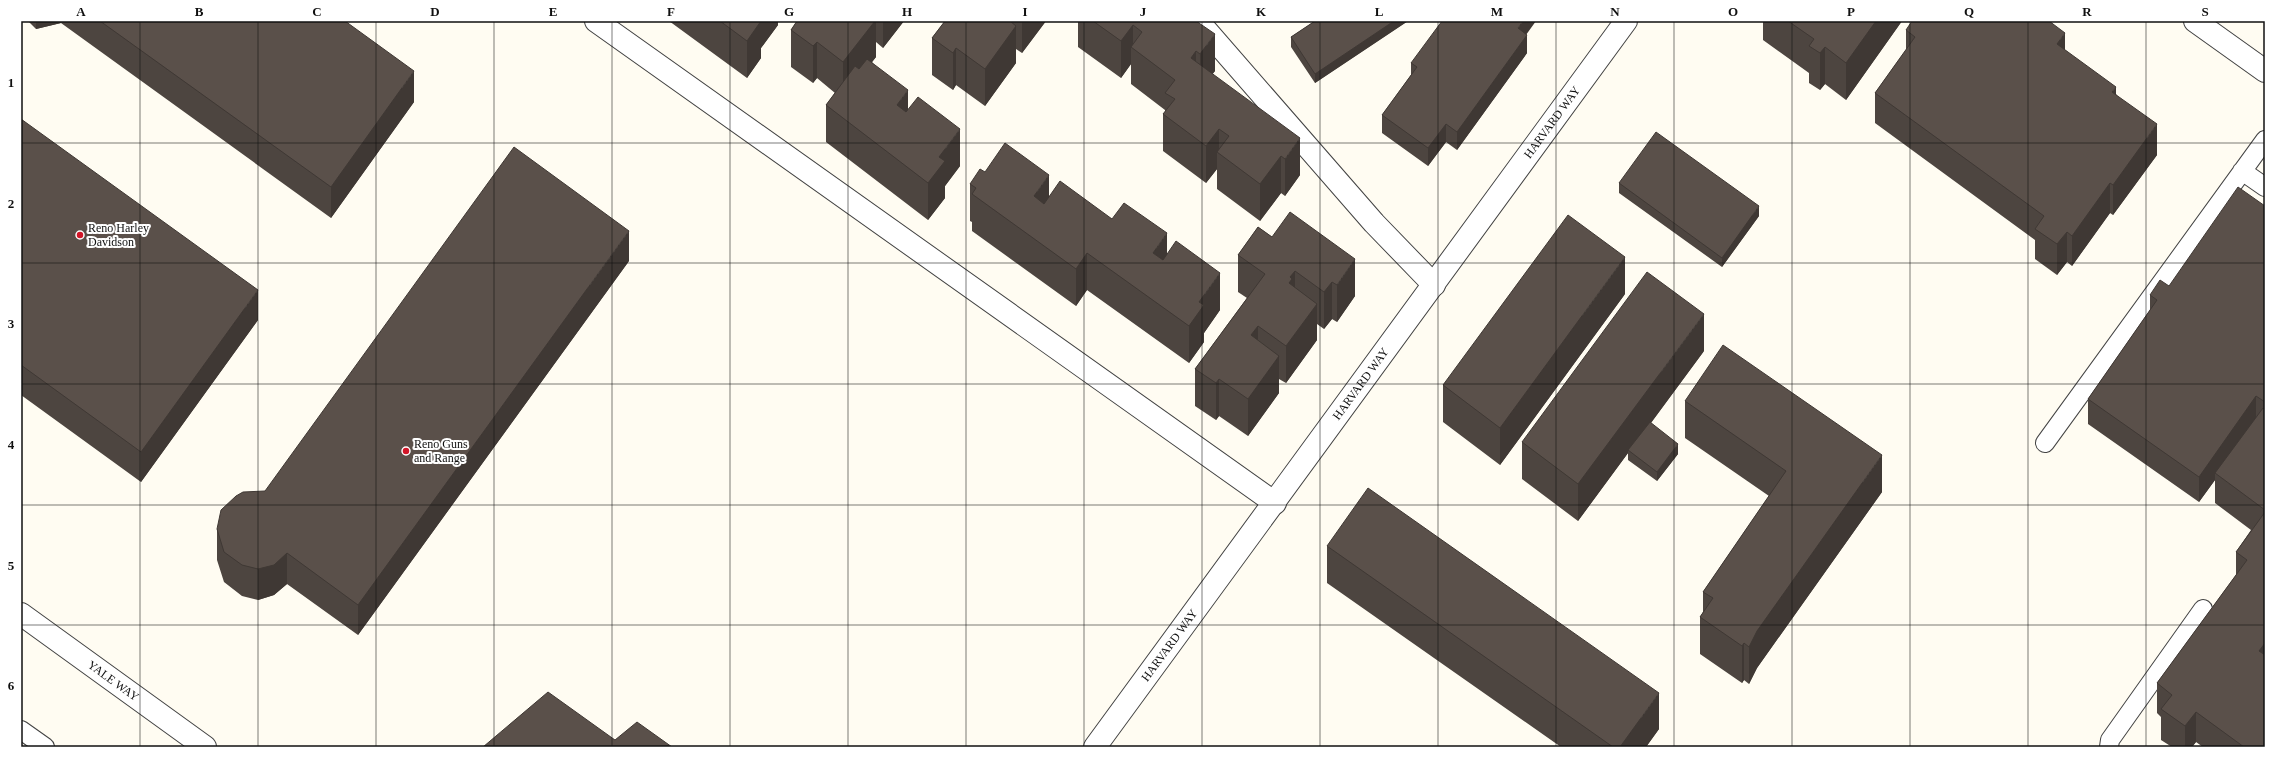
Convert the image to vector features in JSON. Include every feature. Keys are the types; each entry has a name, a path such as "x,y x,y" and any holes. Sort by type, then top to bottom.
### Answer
{"street":[{"path":"596,21 1275,503"},
{"path":"1198,21 1374,223 1434,285"},
{"name":"HARVARD WAY","path":"1095,747 1275,503 1626,21"},
{"path":"2195,21 2265,71"},
{"name":"YALE WAY","path":"21,614 205,747"}],"lane":[{"path":"2045,443 2265,140"},
{"path":"2242,171 2265,187"},
{"path":"2108,747 2110,740 2203,609"},
{"path":"21,730 45,747"}],"building":[{"path":"100,21 345,21 414,71 331,187"},
{"path":"720,21 761,21 747,41"},
{"path":"797,21 875,21 843,62 817,42 813,46 791,30"},
{"path":"945,21 1010,21 1016,26 985,69 956,48 953,53 932,38"},
{"path":"1093,21 1196,21 1215,34 1200,54 1196,51 1191,58 1300,138 1285,159 1281,156 1260,184 1217,152 1229,136 1219,129 1206,146 1163,114 1175,99 1165,93 1175,80 1131,47 1142,32 1133,25 1121,41"},
{"path":"1315,21 1394,21 1315,74 1291,37"},
{"path":"1442,21 1523,21 1518,28 1527,35 1457,132 1446,124 1428,148 1382,115 1417,67 1411,63"},
{"path":"1788,21 1876,21 1846,63 1825,47 1820,53 1809,46 1814,39"},
{"path":"1912,21 2049,21 2065,33 2057,44 2116,87 2112,92 2157,124 2113,185 2110,183 2072,236 2067,232 2057,244 2035,229 2044,216 1875,93 1915,37 1906,30"},
{"path":"867,59 908,90 897,105 906,112 918,97 960,129 939,157 945,161 928,183 826,105 855,66 859,69"},
{"name":"Reno Harley Davidson","path":"21,119 258,290 141,452 21,365"},
{"path":"1656,132 1759,206 1722,258 1619,183"},
{"path":"1005,143 1049,175 1034,196 1044,204 1060,181 1112,219 1124,203 1167,233 1153,253 1163,260 1176,241 1220,273 1199,302 1204,305 1189,326 1087,253 1076,269 972,194 976,188 970,184 980,169 985,172"},
{"path":"514,147 629,231 358,605 287,553 274,565 258,569 242,565 224,552 217,529 221,510 236,496 243,492 265,491"},
{"path":"2238,187 2265,206 2265,402 2256,396 2199,477 2088,399 2157,300 2150,295 2160,280 2169,286"},
{"path":"1290,212 1355,259 1337,285 1332,282 1324,292 1295,271 1290,277 1292,279 1289,283 1317,304 1286,346 1258,326 1251,335 1279,356 1248,399 1219,379 1216,383 1195,369 1265,274 1238,255 1258,227 1272,237"},
{"path":"1568,215 1625,257 1500,428 1443,385"},
{"path":"1647,272 1704,314 1578,484 1522,442"},
{"path":"1723,345 1882,455 1757,631 1749,647 1744,643 1742,646 1700,617 1713,598 1703,592 1786,471 1685,401"},
{"path":"2263,408 2265,410 2265,510 2215,473"},
{"path":"1650,422 1678,444 1657,472 1628,450"},
{"path":"1368,488 1659,693 1620,747 1613,747 1327,546"},
{"path":"2265,512 2265,643 2259,651 2265,655 2265,747 2244,747 2196,712 2185,726 2161,709 2172,695 2157,683 2247,560 2236,552"},
{"path":"548,692 615,740 637,722 672,747 483,747"}],"place":[{"name":"Reno Harley Davidson","path":"80,235"},
{"name":"Reno Guns and Range","path":"406,451"}]}
